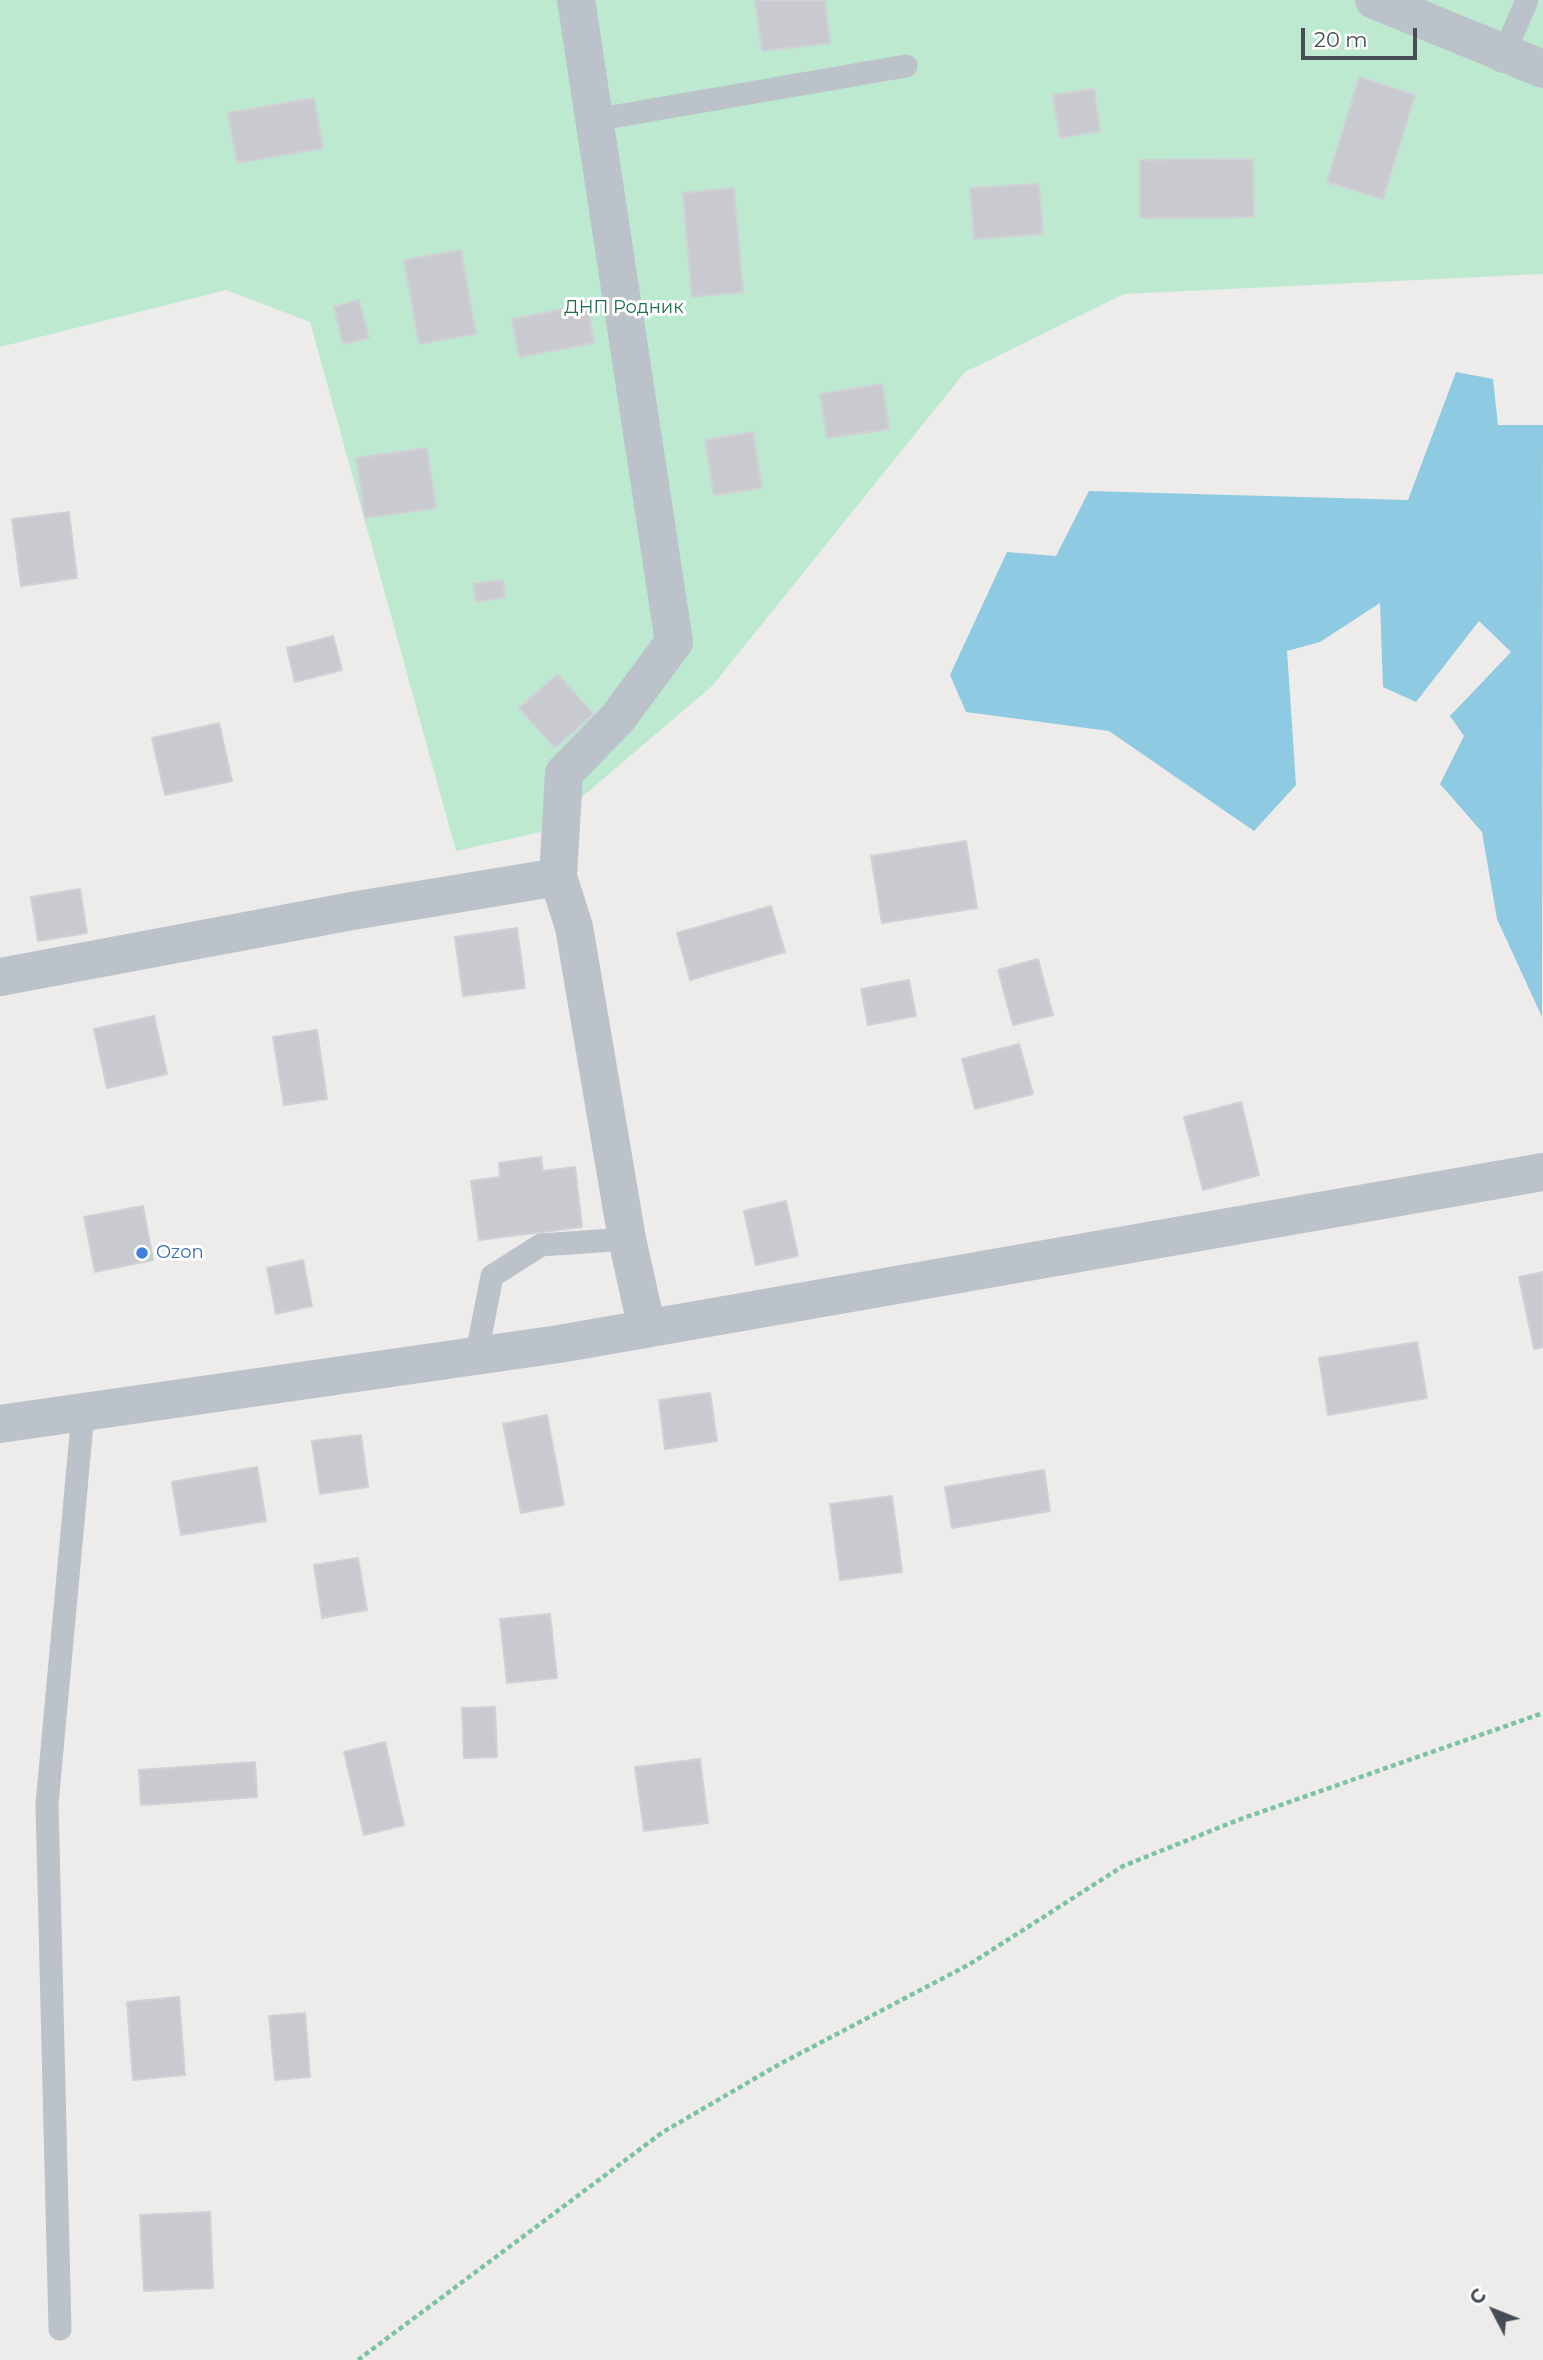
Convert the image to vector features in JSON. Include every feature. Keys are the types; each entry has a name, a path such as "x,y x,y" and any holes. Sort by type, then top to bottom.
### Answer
{"street":[{"path":"576,0 674,642 617,719 564,773 558,877 574,927 627,1239 647,1328"},
{"path":"1374,0 1543,69"},
{"path":"0,977 352,911 558,877"},
{"path":"0,1424 476,1358 1543,1171"}],"lane":[{"path":"1501,61 1527,0"},
{"path":"594,120 906,66"},
{"path":"476,1358 492,1276 541,1245 627,1239"},
{"path":"60,2329 47,1804 83,1413"}],"path":[{"path":"358,2360 663,2132 778,2065 970,1964 1123,1866 1238,1820 1543,1713"}],"green space":[{"name":"ДНП Родник","path":"0,0 1543,0 1543,274 1124,294 965,372 712,686 541,832 456,851 310,322 226,290 0,347"}],"water":[{"path":"1456,372 1493,379 1498,425 1543,425 1542,1017 1497,919 1482,832 1440,784 1464,736 1450,716 1511,652 1479,621 1416,702 1383,687 1380,603 1320,642 1287,651 1296,785 1254,831 1109,731 966,712 950,675 1007,552 1056,556 1089,491 1408,500"}],"building":[{"path":"755,0 825,0 830,43 762,51"},
{"path":"1359,77 1415,95 1383,199 1327,182"},
{"path":"1094,89 1100,131 1060,138 1053,95"},
{"path":"314,98 323,148 237,163 228,113"},
{"path":"1253,159 1254,217 1140,218 1140,160"},
{"path":"1039,184 1043,234 974,239 970,188"},
{"path":"734,188 743,292 692,297 683,193"},
{"path":"461,250 476,334 419,344 404,260"},
{"path":"359,300 369,338 343,344 334,307"},
{"path":"587,305 594,343 519,357 512,319"},
{"path":"882,384 889,429 827,438 820,394"},
{"path":"753,432 762,488 714,495 705,440"},
{"path":"427,448 436,508 365,518 356,458"},
{"path":"69,512 77,578 21,586 12,519"},
{"path":"503,580 505,597 476,602 473,584"},
{"path":"333,636 342,670 295,682 287,648"},
{"path":"558,674 593,714 555,748 519,708"},
{"path":"219,723 232,781 165,795 152,738"},
{"path":"966,841 977,908 882,923 871,856"},
{"path":"80,889 87,933 38,941 31,897"},
{"path":"771,906 785,952 690,980 677,933"},
{"path":"517,928 525,988 463,996 455,937"},
{"path":"1038,959 1053,1015 1013,1025 998,970"},
{"path":"909,980 916,1016 868,1025 861,989"},
{"path":"154,1016 167,1074 107,1088 94,1029"},
{"path":"317,1030 327,1099 284,1105 273,1037"},
{"path":"1019,1044 1033,1094 975,1109 962,1059"},
{"path":"1241,1102 1259,1175 1203,1190 1184,1117"},
{"path":"541,1157 543,1171 575,1167 582,1227 479,1240 471,1181 500,1177 499,1163"},
{"path":"786,1201 798,1256 756,1265 744,1211"},
{"path":"143,1206 153,1260 95,1272 84,1217"},
{"path":"303,1260 312,1306 276,1314 267,1268"},
{"path":"1543,1272 1543,1347 1534,1349 1519,1277"},
{"path":"1417,1342 1427,1398 1328,1415 1319,1358"},
{"path":"710,1393 717,1441 665,1449 659,1400"},
{"path":"547,1415 564,1505 521,1513 503,1424"},
{"path":"361,1435 368,1487 320,1494 312,1441"},
{"path":"257,1467 266,1521 181,1535 172,1482"},
{"path":"1044,1470 1050,1511 952,1528 945,1487"},
{"path":"892,1496 902,1572 840,1580 830,1504"},
{"path":"358,1558 367,1610 322,1618 314,1565"},
{"path":"550,1614 557,1678 507,1683 500,1619"},
{"path":"495,1707 497,1757 464,1758 462,1708"},
{"path":"385,1742 404,1825 364,1835 344,1752"},
{"path":"700,1759 708,1823 644,1831 635,1767"},
{"path":"255,1762 257,1797 141,1805 139,1770"},
{"path":"179,1997 185,2075 133,2080 127,2002"},
{"path":"305,2013 310,2077 275,2080 269,2016"},
{"path":"210,2212 213,2288 144,2291 140,2215"}],"place":[{"name":"Ozon","path":"142,1253"}]}
